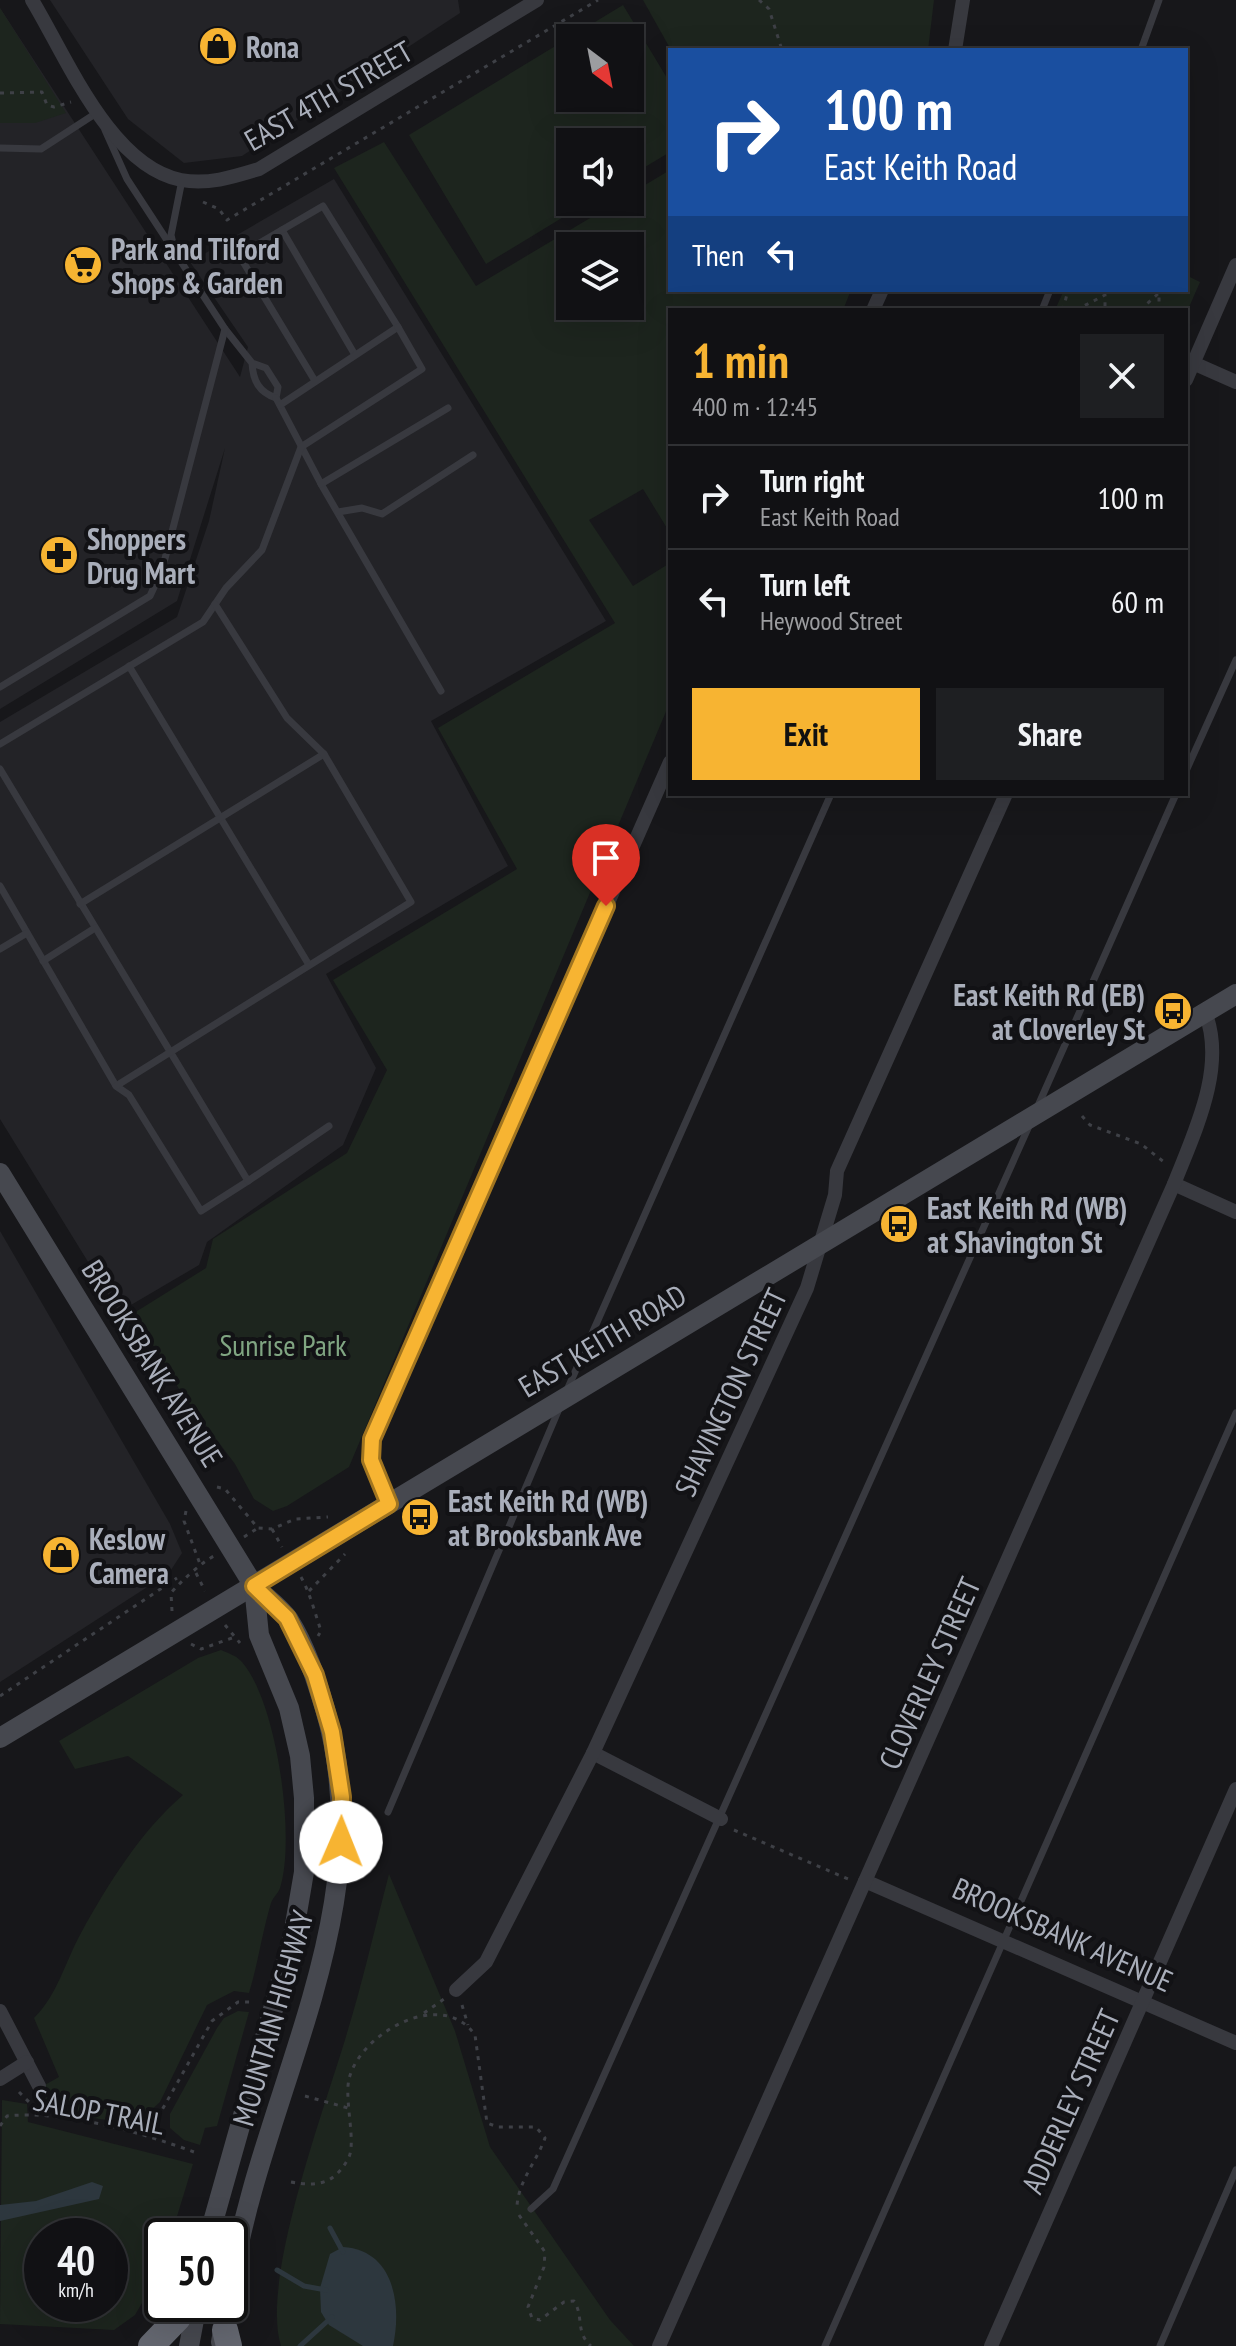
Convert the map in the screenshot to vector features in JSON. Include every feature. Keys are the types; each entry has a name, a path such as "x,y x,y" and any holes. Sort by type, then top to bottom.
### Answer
{"highway":[{"path":"151,2346 174,2322"}],"main road":[{"name":"EAST KEITH ROAD","path":"0,1738 1236,994"},
{"name":"BROOKSBANK AVENUE","path":"0,1173 254,1586"},
{"name":"MOUNTAIN HIGHWAY","path":"214,2218 292,1942 304,1872 304,1798 300,1756 289,1708 259,1635 254,1586"},
{"name":"MOUNTAIN HIGHWAY","path":"248,2219 329,1938 341,1865 342,1797 332,1732 315,1675 287,1618 254,1586"},
{"path":"189,2346 194,2322"}],"street":[{"name":"EAST 4TH STREET","path":"32,0 100,116 146,163 161,173 182,180 217,181 259,169 537,0"},
{"path":"955,48 963,0"},
{"path":"1188,375 1236,265"},
{"path":"1193,363 1236,382"},
{"path":"389,1504 371,1460 372,1439 668,767"},
{"name":"SHAVINGTON STREET","path":"456,1990 486,1962 593,1753 807,1288 835,1195 837,1171 1005,796"},
{"name":"CLOVERLEY STREET","path":"659,2346 1174,1184 1203,1110 1211,1028 1205,1012"},
{"path":"1174,1184 1236,1212"},
{"path":"593,1753 720,1822"},
{"name":"ADDERLEY STREET","path":"991,2346 1236,1789"},
{"name":"BROOKSBANK AVENUE","path":"865,1881 1236,2043"},
{"path":"0,2011 39,2086"},
{"path":"0,2079 27,2062"}],"lane":[{"path":"1142,48 1159,0"},
{"path":"0,148 41,149 100,116 127,179 178,262 252,363 266,368 278,387 278,401 301,447 441,691"},
{"path":"178,262 171,235 182,180"},
{"path":"0,744 203,622 262,550 301,447 422,369 323,206 239,255 315,381"},
{"path":"282,230 355,355"},
{"path":"278,401 398,327"},
{"path":"0,687 150,596 162,570 225,329"},
{"path":"252,363 253,377 261,390 278,401"},
{"path":"321,484 448,408"},
{"path":"338,512 362,508 382,514 473,455"},
{"path":"116,1086 411,902 324,754 287,718 215,604"},
{"path":"1188,767 1236,660"},
{"path":"129,666 309,965"},
{"path":"80,904 324,754"},
{"path":"0,769 168,1053 248,1181"},
{"path":"388,1812 563,1398 830,796"},
{"path":"531,2209 553,2189 720,1822 1175,796"},
{"path":"0,886 116,1086 129,1095 201,1211 329,1126"},
{"path":"43,961 95,928"},
{"path":"0,949 27,933"},
{"path":"825,2346 1236,1413"},
{"path":"1160,2346 1236,2170"}],"path":[{"path":"203,202 219,209 227,220 598,0"},
{"path":"759,0 769,9 781,48"},
{"path":"0,93 42,92 47,105 54,107 73,101"},
{"path":"1142,308 1159,293 1159,308"},
{"path":"1080,308 1105,295 1105,308"},
{"path":"1082,1116 1090,1125 1141,1144 1165,1162 1174,1184"},
{"path":"242,1645 232,1638 201,1649 173,1634 171,1593 196,1573 200,1564 184,1521 192,1482 225,1489 258,1528 272,1529 295,1519 370,1515"},
{"path":"0,1696 177,1578"},
{"path":"309,1591 310,1604"},
{"path":"720,1822 832,1872"},
{"path":"291,2182 325,2184 337,2176 351,2155 348,2108 352,2073 366,2049 456,1990 468,2025 475,2035 487,2123 498,2127 536,2127 545,2138 517,2204 525,2226 545,2252 544,2267 528,2307 532,2318 540,2320 564,2302 574,2301 578,2308 579,2330 591,2346"},
{"path":"148,2135 212,2021 238,2002 257,2002"},
{"path":"424,2013 443,2015 468,2025"},
{"path":"19,2092 32,2105 31,2113"},
{"path":"305,2096 348,2108"},
{"name":"SALOP TRAIL","path":"0,2126 7,2116 31,2113 148,2135 194,2152"}],"shaded area":[{"path":"50,0 458,0 460,13 242,156 184,163 128,119"},
{"path":"0,8 240,377 248,347 190,262 334,179 606,621 431,721 508,866 326,974 376,1068 343,1145 207,1242 199,1265 119,1312 0,1119 0,722 177,617 209,521 225,448 177,601 0,709"},
{"path":"0,1231 170,1524 182,1553 169,1573 0,1682"},
{"path":"92,2182 103,2186 99,2199 0,2221 0,2205 36,2201"},
{"path":"343,2247 360,2250 374,2258 384,2269 395,2297 393,2346 363,2346 329,2325 321,2312 320,2288 330,2254"}],"green space":[{"path":"643,0 934,0 928,48 670,48"},
{"path":"623,5 634,24 592,24"},
{"path":"0,8 66,113 35,123 0,123"},
{"path":"644,40 668,80 668,153 644,168 644,128 556,128 556,216 565,216 486,264 409,135 556,46 556,112 644,112"},
{"name":"Sunrise Park","path":"384,142 476,286 556,238 556,320 644,320 644,232 567,232 594,216 644,216 644,186 668,171 668,292 850,292 844,308 668,308 668,530 643,489 589,520 633,586 668,564 668,707 349,1467 287,1506 273,1511 254,1499 235,1464 182,1394 134,1313 206,1268 213,1239 347,1153 387,1070 333,980 517,869 438,728 615,623 334,168"},
{"path":"1188,276 1200,282 1188,309 1056,308 1063,292 1188,292"},
{"path":"221,1650 242,1662 265,1707 274,1738 284,1805 286,1837 280,1888 268,1914 249,1993 234,1991 207,2005 160,2102 147,2112 134,2118 105,2120 44,2105 34,2091 59,2077 34,2018 55,1988 81,1933 114,1877 153,1825 183,1795 128,1756 75,1769 59,1741 198,1658"},
{"path":"389,1874 455,2031 490,2147 610,2320 634,2346 281,2346 277,2317 287,2237 311,2146 353,2013"},
{"path":"238,2011 249,2012 217,2126 205,2128 200,2145 184,2140 170,2128 170,2114 217,2028 224,2018"},
{"path":"2,2100 27,2104 28,2122 193,2164 176,2218 144,2218 144,2300 135,2315 128,2320 128,2218 24,2218 24,2322 125,2322 114,2330 0,2324"}],"waterway":[{"path":"330,2228 343,2252"},
{"path":"277,2270 304,2286 326,2290"},
{"path":"300,2346 332,2317"}],"place":[{"name":"Rona","path":"218,46"},
{"name":"Park and Tilford Shops & Garden","path":"83,265"},
{"name":"Shoppers Drug Mart","path":"59,555"},
{"name":"East Keith Rd (EB) at Cloverley St","path":"1173,1011"},
{"name":"East Keith Rd (WB) at Shavington St","path":"899,1224"},
{"name":"East Keith Rd (WB) at Brooksbank Ave","path":"420,1517"},
{"name":"Keslow Camera","path":"61,1555"}],"route":[{"path":"341,1842 342,1797 332,1732 315,1675 287,1618 254,1586 389,1504 371,1460 369,1451 372,1439 606,906"}]}
